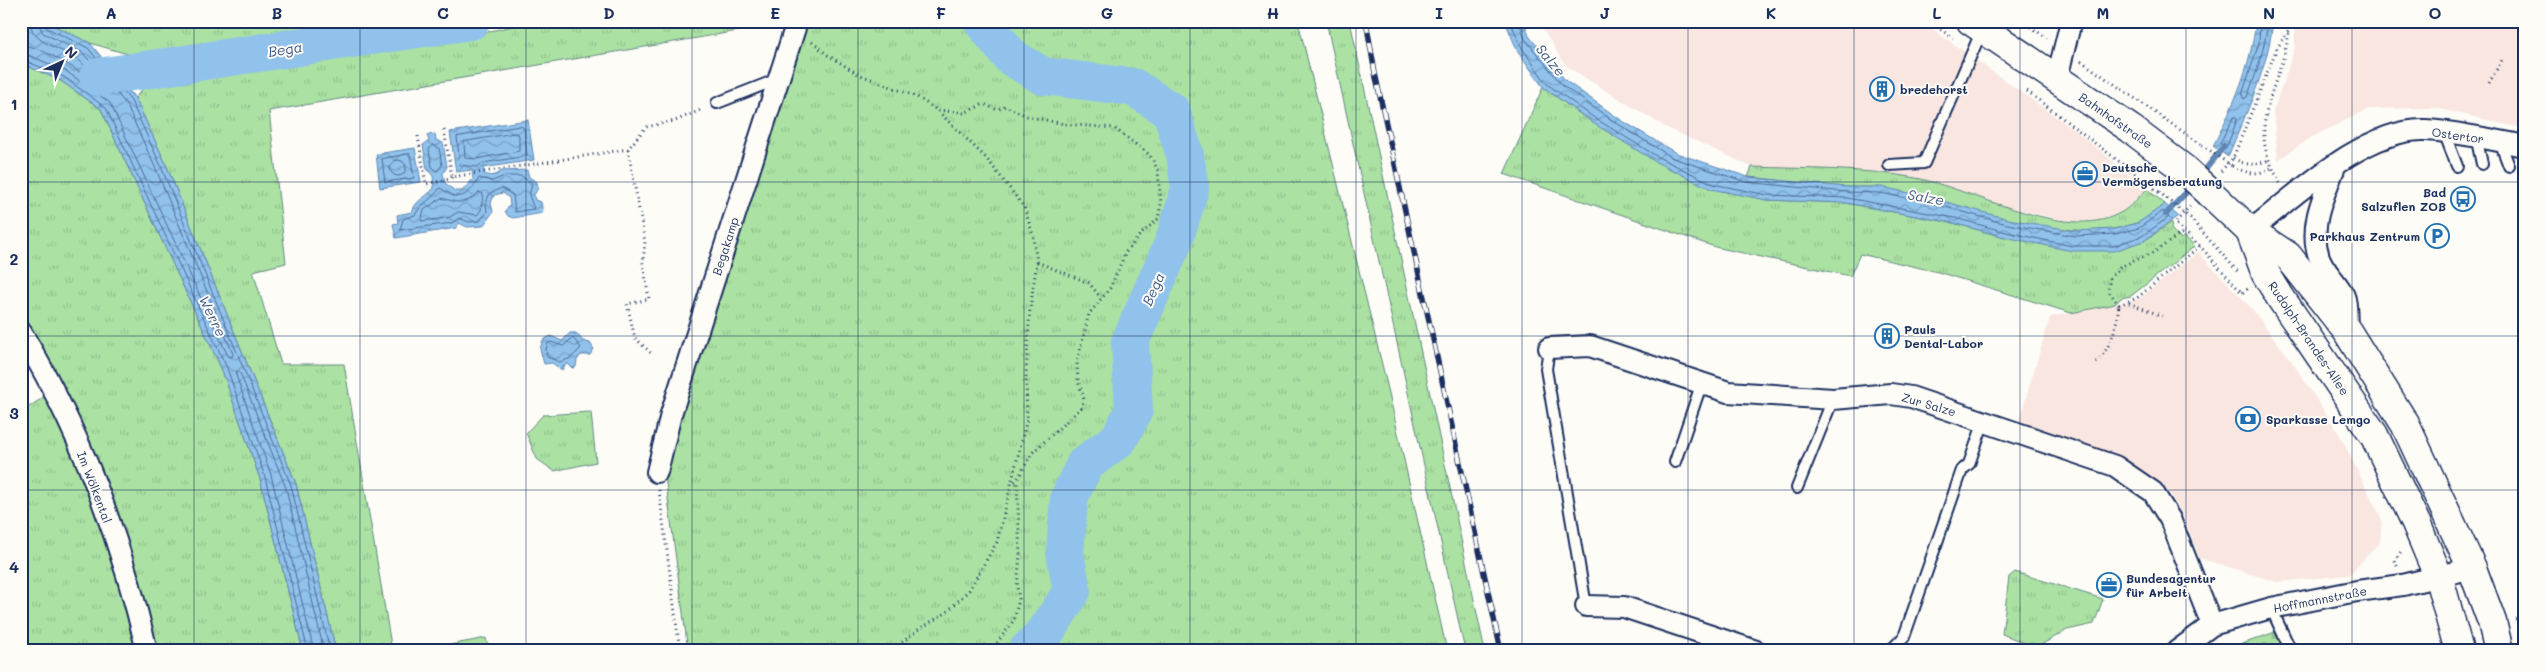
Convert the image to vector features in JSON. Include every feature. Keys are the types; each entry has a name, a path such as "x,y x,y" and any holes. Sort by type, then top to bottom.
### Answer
{"main road":[{"name":"Bahnhofstraße","path":"1976,34 2056,78 2184,169 2250,231"},
{"path":"2250,231 2288,256 2347,331 2405,424 2472,568 2492,622 2499,651"},
{"name":"Rudolph-Brandes-Allee","path":"2250,231 2266,274 2374,435 2416,523 2439,578 2459,651"}],"street":[{"path":"2056,78 2071,21"},
{"name":"Begakamp","path":"657,472 671,414 795,25"},
{"name":"Ostertor","path":"2250,231 2337,162 2371,144 2399,133 2425,130 2476,136 2525,146"},
{"path":"2337,162 2317,213 2317,243 2318,256 2326,272 2344,297 2347,331"},
{"name":"Im Wölkental","path":"21,332 52,383 96,484 133,588 147,651"},
{"name":"Zur Salze","path":"1549,348 1590,346 1701,385 1728,392 1833,399 1891,394 1911,397 2115,466 2153,492 2170,519 2212,625"},
{"name":"Hoffmannstraße","path":"2177,651 2212,625 2272,608 2439,578 2472,568"},
{"path":"1586,606 1624,607 1756,651"}],"lane":[{"path":"1889,165 1924,163 1976,34"},
{"path":"717,103 778,79"},
{"path":"2444,132 2458,166"},
{"path":"2476,136 2482,164"},
{"path":"2500,142 2509,166"},
{"path":"1549,348 1546,369 1586,606"},
{"path":"1675,462 1701,385"},
{"path":"1797,488 1833,399"},
{"path":"1890,651 1904,636 1962,470 1969,464 1984,421"},
{"path":"2272,608 2291,651"}],"path":[{"path":"1928,21 1976,34"},
{"path":"2022,21 2232,166 2247,173 2256,174 2265,172 2273,167 2269,160 2264,140 2267,110 2287,52 2289,21"},
{"path":"795,25 826,54 858,74 917,97 937,110 987,159 1024,207 1033,235 1037,262 1030,308 1026,374 1027,419 997,542 969,590 946,613 918,629 891,651"},
{"path":"2269,160 2254,166 2233,158 2277,48 2289,30"},
{"path":"2489,83 2502,60"},
{"path":"2025,89 2190,218"},
{"path":"418,136 426,184 483,171 628,149 646,128 675,121 717,103"},
{"path":"937,110 964,113 984,104 998,110 1005,106 1027,116 1064,124 1114,128 1150,155 1158,171 1162,204 1158,219 1140,235 1126,252 1110,288 1088,314 1077,362 1078,382 1084,399 1081,408 1032,453 1017,480 1012,483"},
{"path":"444,130 452,177"},
{"path":"628,149 645,242 643,263 649,299 627,304 635,338 652,355"},
{"path":"2096,362 2109,347 2116,329 2119,305 2108,290 2110,278 2120,267 2154,252 2184,232 2200,246 2242,293 2251,286"},
{"path":"2119,305 2128,303 2200,246"},
{"path":"1037,262 1089,283 1102,298"},
{"path":"2128,303 2162,316"},
{"path":"657,472 680,651"},
{"path":"991,651 1014,620 1019,599 1017,587 1020,555 1017,480"}],"shaded area":[{"path":"1538,21 1921,21 2076,131 2147,189 2119,214 2097,221 2069,221 2002,207 1871,173 1752,167 1665,127 1566,66"},
{"path":"2295,21 2525,21 2525,129 2436,108 2369,109 2312,137 2278,160 2273,112 2295,47"},
{"path":"2198,252 2252,309 2292,362 2338,432 2382,519 2380,542 2349,575 2277,582 2199,558 2183,516 2169,492 2152,478 2112,455 2019,421 2050,317 2139,299"}],"green space":[{"path":"44,21 386,21 131,55 90,43"},
{"path":"536,21 797,21 269,111 286,263 253,271 281,364 344,364 392,651 336,651 296,484 165,162 135,98 150,80 444,41"},
{"path":"803,21 1298,21 1389,393 1447,651 688,651 664,468"},
{"path":"1326,21 1350,21 1485,651 1465,651"},
{"path":"21,63 61,81 101,109 222,370 260,479 303,651 154,651 53,375 21,322"},
{"path":"1543,87 1593,123 1766,200 1846,203 1953,223 2005,237 2144,241 2172,222 2171,229 2181,239 2184,236 2195,246 2131,296 2121,298 2115,304 2071,313 1938,272 1860,254 1850,276 1715,247 1504,174"},
{"path":"1752,167 1855,171 1916,178 2045,218 2072,222 2097,221 2118,214 2130,206 2147,189 2165,204 2140,222 2109,229 2078,230 2046,227 2012,220 1884,188 1834,186 1748,177"},
{"path":"47,395 87,482 114,553 139,651 21,651 21,412"},
{"path":"591,412 596,462 554,471 537,459 526,433 543,415"},
{"path":"2015,572 2103,599 2094,624 2067,630 2039,646 2041,651 2034,651 2035,647 2002,634 2009,577"},
{"path":"2275,632 2285,651 2225,651 2226,650"},
{"path":"486,638 489,651 429,651 428,649"}],"water":[{"name":"Werre","path":"21,21 44,21 90,43 135,98 165,162 296,484 336,651 303,651 260,479 222,370 101,109 61,81 21,63"},
{"path":"1505,21 1524,21 1529,36 1566,81 1621,120 1676,153 1748,177 1846,187 1881,187 1928,197 2008,219 2076,231 2114,229 2138,223 2165,204 2178,216 2144,241 2114,251 2072,251 2005,237 1953,223 1846,203 1766,200 1711,189 1656,162 1593,123 1543,87 1517,50"},
{"path":"2256,21 2273,21 2270,39 2261,74 2228,157 2213,146 2240,86 2254,38"},
{"path":"528,120 534,160 483,168 484,174 491,176 501,171 527,170 529,177 537,182 538,188 534,195 535,200 541,202 543,213 513,218 508,216 505,211 510,205 509,198 503,193 494,195 491,203 493,212 483,226 467,227 459,223 456,228 396,238 393,224 398,223 397,215 412,212 416,204 434,188 433,176 427,169 423,145 429,141 427,135 435,134 436,140 443,143 447,167 443,173 445,183 455,191 462,191 473,179 472,170 456,172 450,132"},
{"path":"415,148 421,182 380,188 376,154"},
{"path":"570,333 576,333 583,341 590,343 594,349 590,355 581,355 577,360 576,367 572,368 567,363 562,370 552,363 544,364 540,349 543,340 551,336 562,341"}],"waterway":[{"name":"Bega","path":"98,77 471,21"},
{"name":"Bega","path":"982,21 1011,57 1043,76 1133,87 1171,111 1185,155 1190,189 1174,241 1130,342 1134,410 1119,439 1085,464 1069,498 1065,553 1072,591 1047,630 1027,651"},
{"name":"Salze","path":"2201,175 2224,146"},
{"name":"Salze","path":"2166,214 2193,185"}],"railway":[{"path":"1366,21 1375,73 1501,651"}],"place":[{"name":"bredehorst","path":"1882,89"},
{"name":"Deutsche Vermögensberatung","path":"2085,174"},
{"name":"Bad Salzuflen ZOB","path":"2463,199"},
{"name":"Parkhaus Zentrum","path":"2437,236"},
{"name":"Pauls Dental-Labor","path":"1887,336"},
{"name":"Sparkasse Lemgo","path":"2248,419"},
{"name":"Bundesagentur für Arbeit","path":"2109,585"}]}
